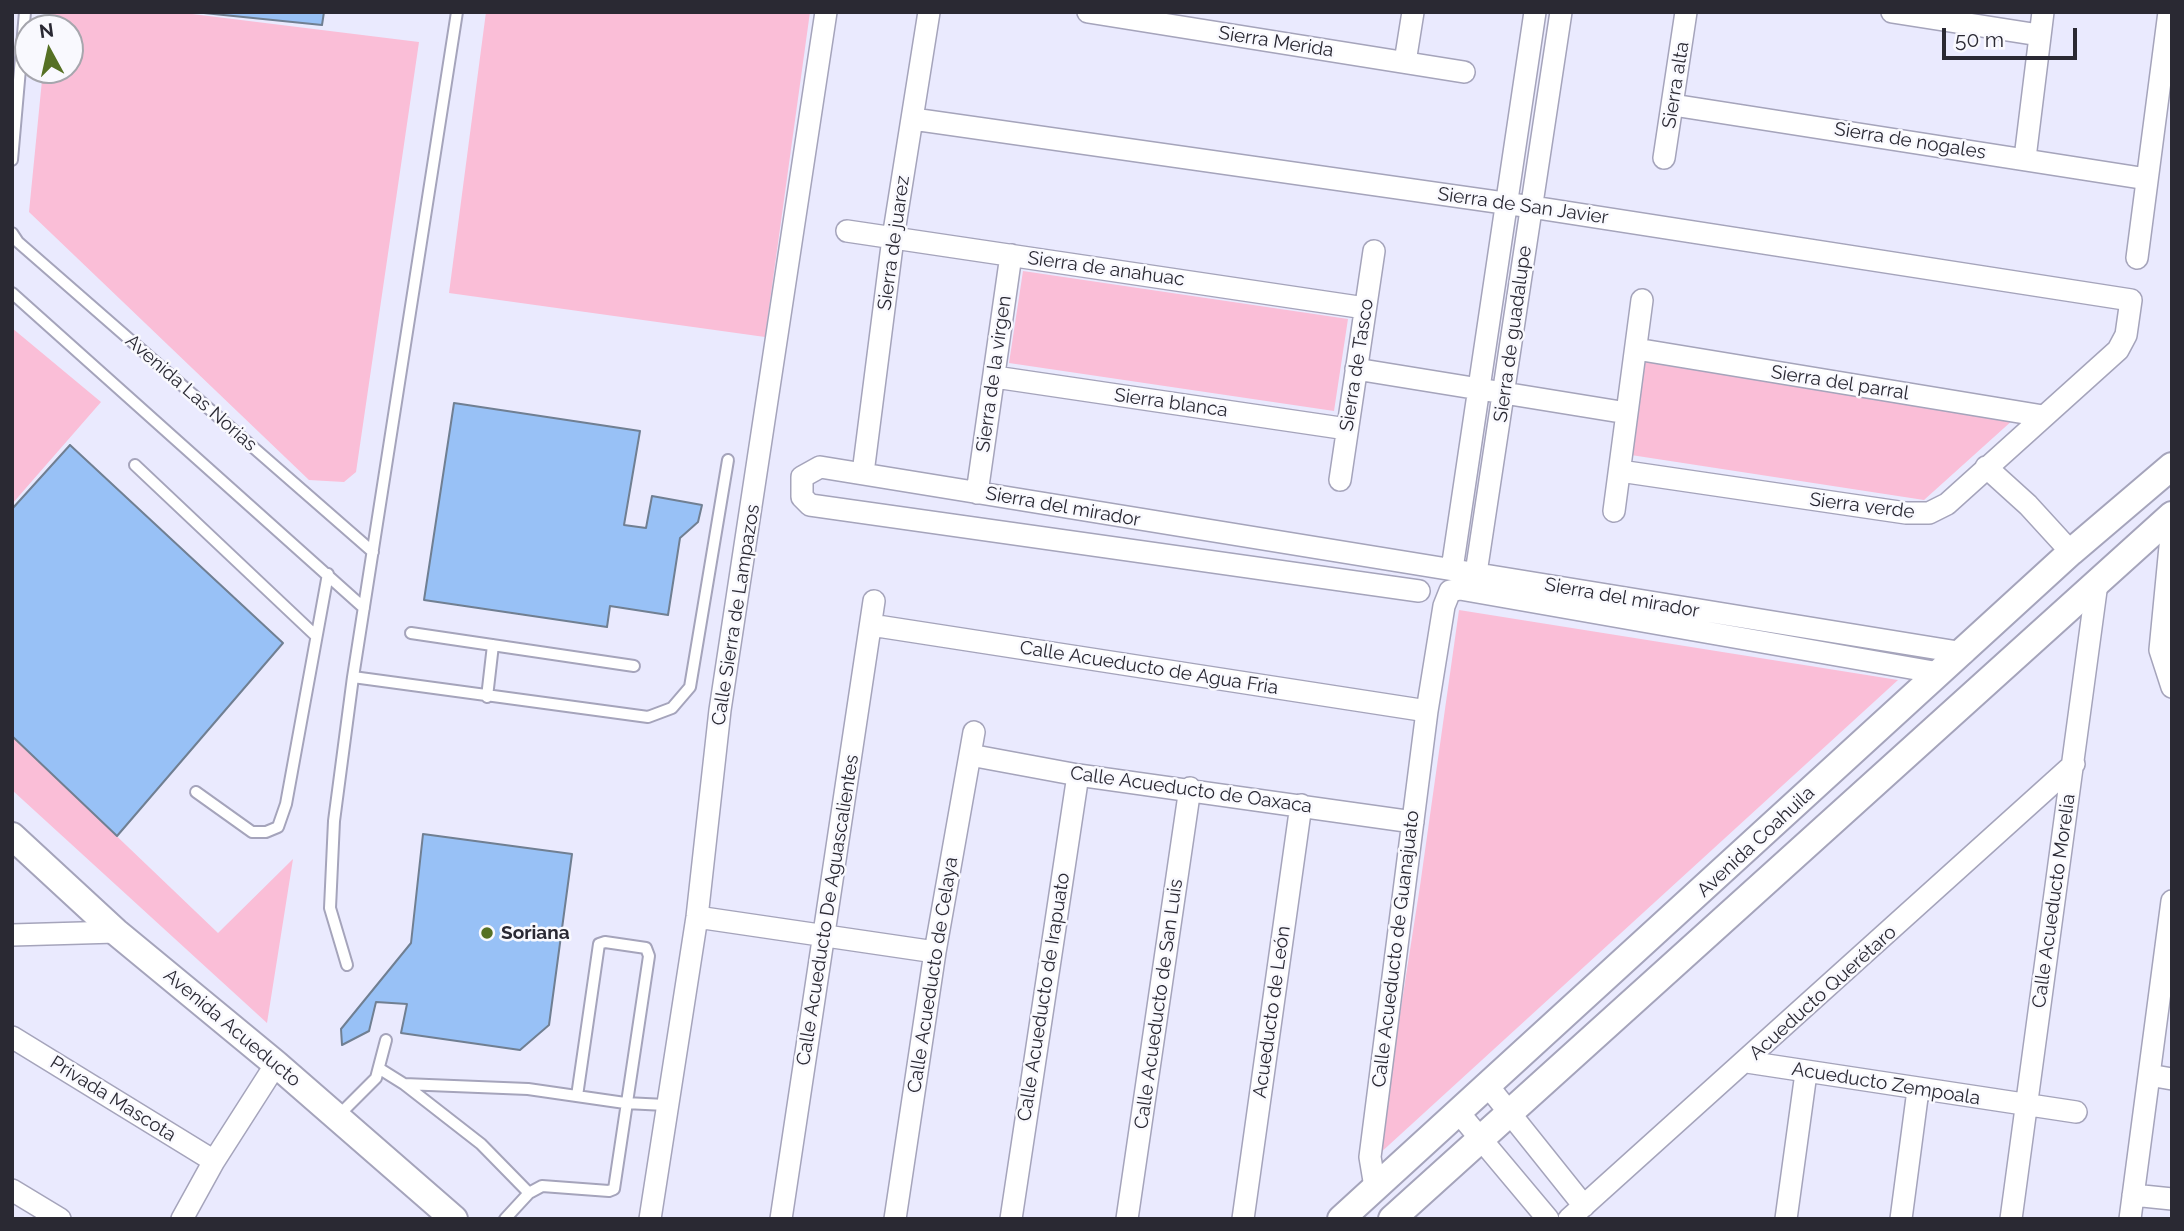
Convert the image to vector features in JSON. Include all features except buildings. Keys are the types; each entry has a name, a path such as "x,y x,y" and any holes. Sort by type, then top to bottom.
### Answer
{"street":[{"name":"Calle Sierra de Lampazos","path":"650,1219 697,917 720,710 826,12"},
{"name":"Sierra de juarez","path":"863,473 893,238 929,12"},
{"name":"Sierra Merida","path":"1088,12 1464,72"},
{"path":"1405,62 1413,12"},
{"name":"Sierra de guadalupe","path":"1452,569 1535,12"},
{"name":"Sierra de guadalupe","path":"1476,573 1561,12"},
{"name":"Sierra alta","path":"1664,158 1686,12"},
{"path":"1892,12 2039,35"},
{"path":"2025,158 2043,12"},
{"path":"2137,258 2169,12"},
{"name":"Sierra de nogales","path":"1674,105 2025,158 2147,180"},
{"name":"Sierra de San Javier","path":"913,119 1532,207 2131,300"},
{"name":"Sierra de anahuac","path":"847,231 1365,308"},
{"name":"Sierra de Tasco","path":"1339,480 1374,251"},
{"name":"Sierra de la virgen","path":"977,493 1011,255"},
{"path":"1614,511 1642,300"},
{"name":"Sierra verde","path":"1620,471 1919,514 1929,513 1947,504 2118,350 2126,335 2131,300"},
{"name":"Sierra del parral","path":"1636,349 2043,416"},
{"path":"1356,369 1627,412"},
{"name":"Sierra blanca","path":"995,377 1347,429"},
{"name":"Avenida Coahuila","path":"1341,1219 1964,653 2071,552 2172,466"},
{"name":"Sierra del mirador","path":"1419,591 810,505 802,497 802,477 810,470 820,467 863,473 1216,533 1964,653"},
{"path":"1986,467 2028,505 2071,552"},
{"name":"Avenida Coahuila","path":"1392,1219 2172,515"},
{"path":"2172,526 2160,650 2172,687"},
{"path":"1210,560 1216,533"},
{"name":"Calle Acueducto Morelia","path":"2011,1219 2097,583"},
{"name":"Sierra del mirador","path":"1450,591 1460,589 1939,673"},
{"name":"Calle Acueducto de Guanajuato","path":"1375,1187 1370,1157 1427,711 1444,606 1450,591"},
{"name":"Calle Acueducto De Aguascalientes","path":"780,1219 874,601"},
{"name":"Calle Acueducto de Agua Fria","path":"871,625 1427,711"},
{"name":"Calle Acueducto de Celaya","path":"895,1219 936,952 974,732"},
{"name":"Calle Acueducto de Oaxaca","path":"970,755 1078,775 1190,788 1413,822"},
{"name":"Acueducto Querétaro","path":"1576,1212 1747,1062 2074,764"},
{"name":"Calle Acueducto de Irapuato","path":"1011,1219 1078,775"},
{"name":"Calle Acueducto de San Luis","path":"1128,1219 1190,788"},
{"name":"Acueducto de León","path":"1243,1219 1301,805"},
{"name":"Avenida Acueducto","path":"12,836 116,932 276,1064 454,1219"},
{"path":"2130,1219 2168,959 2172,901"},
{"path":"697,917 936,952"},
{"path":"12,935 116,932"},
{"name":"Privada Mascota","path":"12,1037 214,1161"},
{"name":"Acueducto Zempoala","path":"1747,1062 2076,1112"},
{"path":"182,1219 214,1161 276,1064"},
{"path":"1786,1219 1806,1073"},
{"path":"2149,1075 2172,1079"},
{"path":"1488,1086 1576,1212"},
{"path":"1901,1219 1918,1090"},
{"path":"1459,1113 1549,1219"},
{"path":"12,1190 60,1219"},
{"path":"2133,1195 2172,1199"}],"lane":[{"path":"12,160 26,12"},
{"path":"347,965 330,908 329,871 353,677 457,12"},
{"name":"Avenida Las Norias","path":"12,233 18,242 373,552"},
{"path":"12,293 364,607"},
{"path":"353,677 648,717 661,715 683,698 690,687 728,460"},
{"path":"135,465 315,635"},
{"path":"196,792 252,832 266,832 278,827 286,804 328,574"},
{"path":"411,633 634,666"},
{"path":"487,697 493,645"},
{"path":"505,1219 529,1193 552,1185 609,1191 614,1189 649,956 646,948 605,942 599,944 577,1096"},
{"path":"337,1117 369,1086 380,1069 386,1040"},
{"path":"380,1069 404,1084 481,1144 529,1193"},
{"path":"404,1084 528,1089 625,1103 666,1105"}],"shaded area":[{"path":"176,12 419,42 356,472 344,482 309,480 29,212 42,84 84,84 84,14 48,14"},
{"path":"486,12 810,12 765,337 449,293"},
{"path":"1023,271 1348,319 1334,411 1009,363"},
{"path":"12,328 101,402 12,504"},
{"path":"1644,357 2014,419 1924,500 1631,455"},
{"path":"1459,610 1898,680 1378,1155 1420,886"},
{"path":"12,736 218,933 293,859 267,1023 12,790"}],"place":[{"name":"Soriana","path":"487,933"}]}
